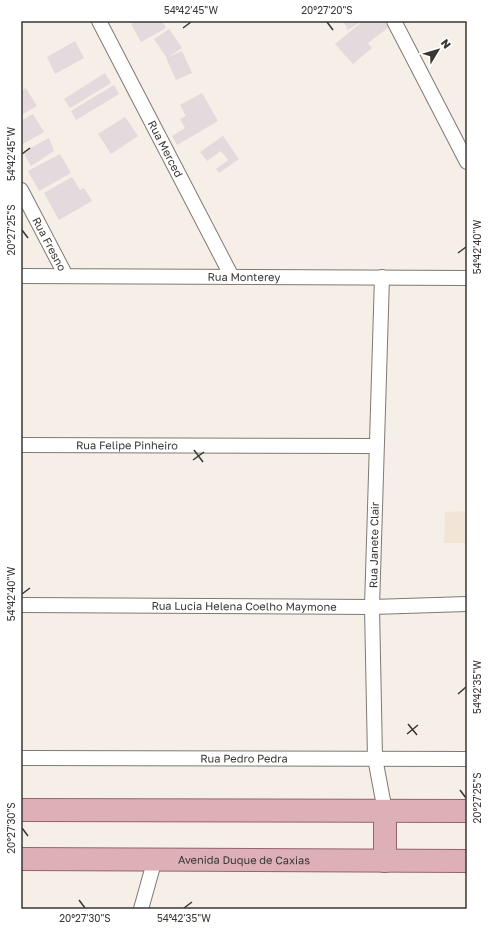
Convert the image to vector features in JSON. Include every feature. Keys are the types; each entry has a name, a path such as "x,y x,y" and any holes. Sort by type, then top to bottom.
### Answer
{"main road":[{"path":"21,810 467,811"},
{"path":"384,862 385,811"},
{"name":"Avenida Duque de Caxias","path":"21,858 384,862 467,861"}],"street":[{"name":"Rua Merced","path":"99,21 232,277"},
{"path":"394,21 467,162"},
{"name":"Rua Fresno","path":"21,190 66,276"},
{"name":"Rua Monterey","path":"21,276 467,278"},
{"name":"Rua Janete Clair","path":"382,278 372,608 375,758 385,811"},
{"name":"Rua Felipe Pinheiro","path":"21,444 376,446"},
{"name":"Rua Lucia Helena Coelho Maymone","path":"21,605 372,608 467,604"},
{"name":"Rua Pedro Pedra","path":"21,758 467,759"},
{"path":"141,909 155,859"}],"shaded area":[{"path":"467,511 467,543 444,543 445,512"}],"building":[{"path":"137,21 162,21 166,28 141,42 131,24"},
{"path":"343,21 362,21 348,30"},
{"path":"363,21 384,21 389,27 368,43 372,48 353,64 335,44"},
{"path":"169,29 182,48 167,58 154,39"},
{"path":"75,41 84,58 55,74 47,57"},
{"path":"182,51 192,73 176,80 166,58"},
{"path":"105,73 111,83 70,108 64,99"},
{"path":"114,85 119,94 76,120 71,111"},
{"path":"26,88 37,106 21,115 21,91"},
{"path":"202,93 218,121 177,145 172,136 185,128 180,119 186,116 180,105"},
{"path":"33,114 44,132 21,145 21,121"},
{"path":"125,117 138,136 111,154 98,134"},
{"path":"223,136 239,159 219,173 216,169 228,160 221,151 207,161 200,152"},
{"path":"49,138 54,151 31,166 23,152"},
{"path":"60,154 71,173 39,191 28,171"},
{"path":"72,177 80,190 84,188 92,201 59,220 44,193"}]}
